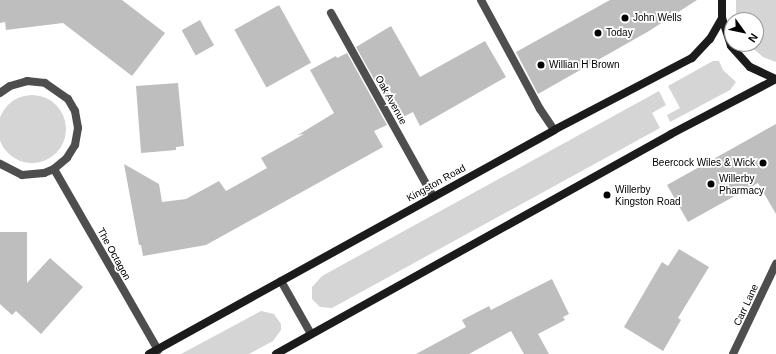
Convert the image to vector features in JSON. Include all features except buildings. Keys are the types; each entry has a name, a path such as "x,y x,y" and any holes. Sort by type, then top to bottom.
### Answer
{"main road":[{"path":"722,0 722,18 731,46 739,57 750,67 776,79"},
{"name":"Kingston Road","path":"149,354 554,130 692,58 710,40 722,18"},
{"path":"276,354 671,134 776,79"}],"street":[{"path":"482,0 540,109 554,130"},
{"name":"Oak Avenue","path":"331,14 433,196"},
{"path":"0,93 10,86 27,81 46,83 68,99 75,111 78,128 75,144 67,158 54,169 44,174 22,175 0,164"},
{"name":"The Octagon","path":"54,169 158,350"},
{"name":"Carr Lane","path":"733,354 776,264"},
{"path":"281,281 311,334"}],"shaded area":[{"path":"736,0 776,0 776,62 763,57 757,52 764,52 764,12 736,12"},
{"path":"713,61 719,61 723,70 736,82 730,90 670,122 667,115 680,108 668,86"},
{"path":"659,91 666,105 652,113 660,128 332,308 320,307 312,299 312,287 322,276"},
{"path":"25,95 39,95 51,101 60,110 66,122 64,142 56,153 45,161 39,163 25,163 19,161 8,153 0,142 -2,136 -2,122 0,116 8,105 19,97"},
{"path":"261,311 274,314 281,324 281,330 273,341 249,354 181,354"}],"place":[{"name":"John Wells","path":"625,18"},
{"name":"Today","path":"598,33"},
{"name":"Willian H Brown","path":"541,65"},
{"name":"Beercock Wiles & Wick","path":"763,163"},
{"name":"Willerby Pharmacy","path":"711,184"},
{"name":"Willerby Kingston Road","path":"607,195"}]}
